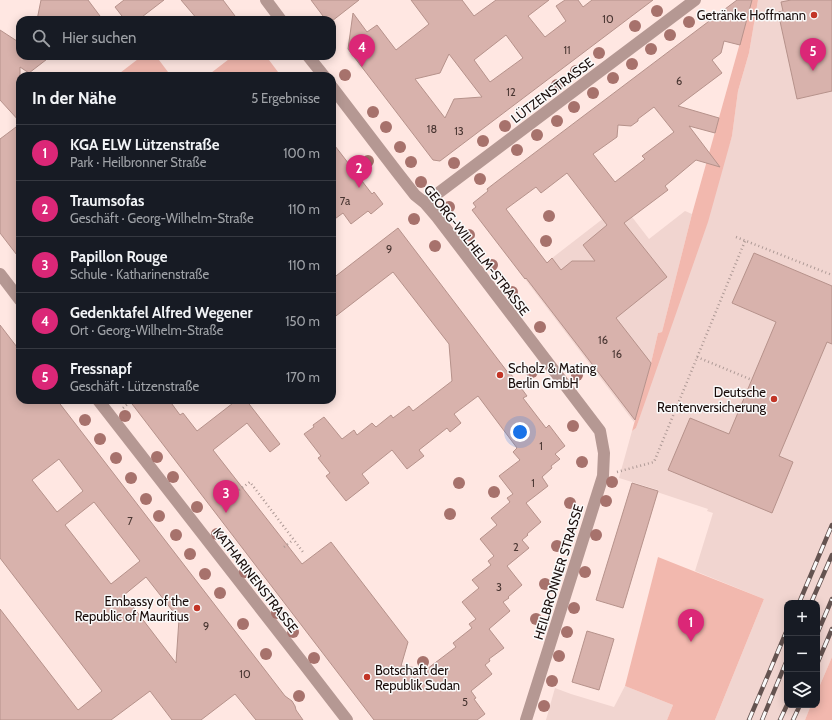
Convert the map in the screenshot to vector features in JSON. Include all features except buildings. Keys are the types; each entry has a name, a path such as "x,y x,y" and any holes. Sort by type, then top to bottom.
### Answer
{"street":[{"path":"266,0 278,16"},
{"name":"LÜTZENSTRASSE","path":"426,203 695,0"},
{"path":"311,60 321,72"},
{"name":"GEORG-WILHELM-STRASSE","path":"336,92 415,195 426,203 600,431"},
{"path":"0,274 16,295"},
{"name":"KATHARINENSTRASSE","path":"101,404 347,720"},
{"name":"HEILBRONNER STRASSE","path":"526,720 603,476 604,453 600,431"}],"path":[{"path":"736,237 832,275"},
{"path":"615,473 654,462 745,241"},
{"path":"697,357 752,380"},
{"path":"239,490 250,482 303,552"},
{"path":"284,547 293,540"}],"shaded area":[{"path":"752,0 758,0 749,53 738,91 732,136 708,222 636,428 632,431 658,333 662,332 692,214"},
{"path":"758,0 832,0 832,657 820,685 820,600 784,600 784,708 810,708 805,720 715,720 764,599 695,571 713,513 707,511 708,509 657,492 658,490 619,478 632,431 636,428 732,136 738,91 749,53"},
{"path":"137,60 159,60 168,72 121,72"},
{"path":"228,60 269,60 278,72 212,72"},
{"path":"622,204 649,239 685,211 692,214 662,332 658,333 634,422 525,279"},
{"path":"658,557 764,599 715,720 667,720 673,705 625,686"},
{"path":"832,657 832,720 805,720 810,708 820,708 820,685"},
{"path":"625,686 673,705 667,720 546,720 555,688 614,707"}],"railway":[{"path":"800,600 832,525"},
{"path":"812,600 832,555"},
{"path":"820,627 832,599"},
{"path":"820,657 832,629"},
{"path":"749,720 784,636"},
{"path":"762,720 784,667"},
{"path":"780,720 786,708"},
{"path":"793,720 799,708"}],"place":[{"name":"Getränke Hoffmann","path":"814,15"},
{"name":"Gedenktafel Alfred Wegener","path":"362,67"},
{"name":"Fressnapf","path":"813,71"},
{"name":"Traumsofas","path":"359,188"},
{"name":"Scholz & Mating Berlin GmbH","path":"500,375"},
{"name":"Deutsche Rentenversicherung","path":"774,399"},
{"name":"Papillon Rouge","path":"226,513"},
{"name":"Embassy of the Republic of Mauritius","path":"197,608"},
{"name":"KGA ELW Lützenstraße","path":"691,642"},
{"name":"Botschaft der Republik Sudan","path":"367,677"}]}
